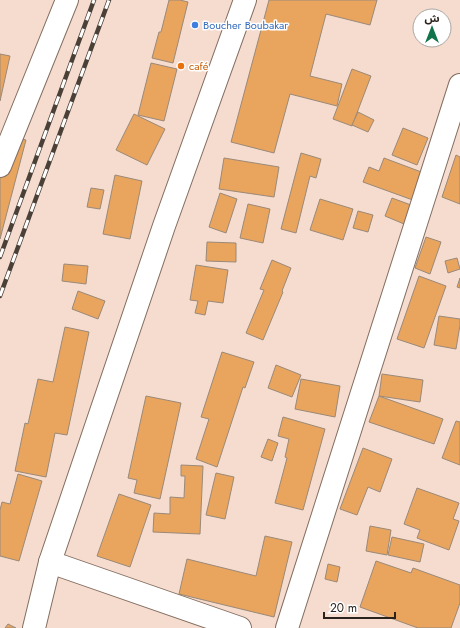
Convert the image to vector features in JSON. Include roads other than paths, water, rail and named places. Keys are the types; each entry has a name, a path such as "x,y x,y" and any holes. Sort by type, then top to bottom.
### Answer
{"main road":[{"path":"0,166 67,0"},
{"path":"34,628 50,562 164,226 245,0"},
{"path":"287,628 460,86"},
{"path":"50,562 240,628"}],"railway":[{"path":"0,257 94,0"},
{"path":"0,296 109,0"}],"place":[{"name":"Boucher Boubakar","path":"195,25"},
{"name":"café","path":"181,66"}]}
